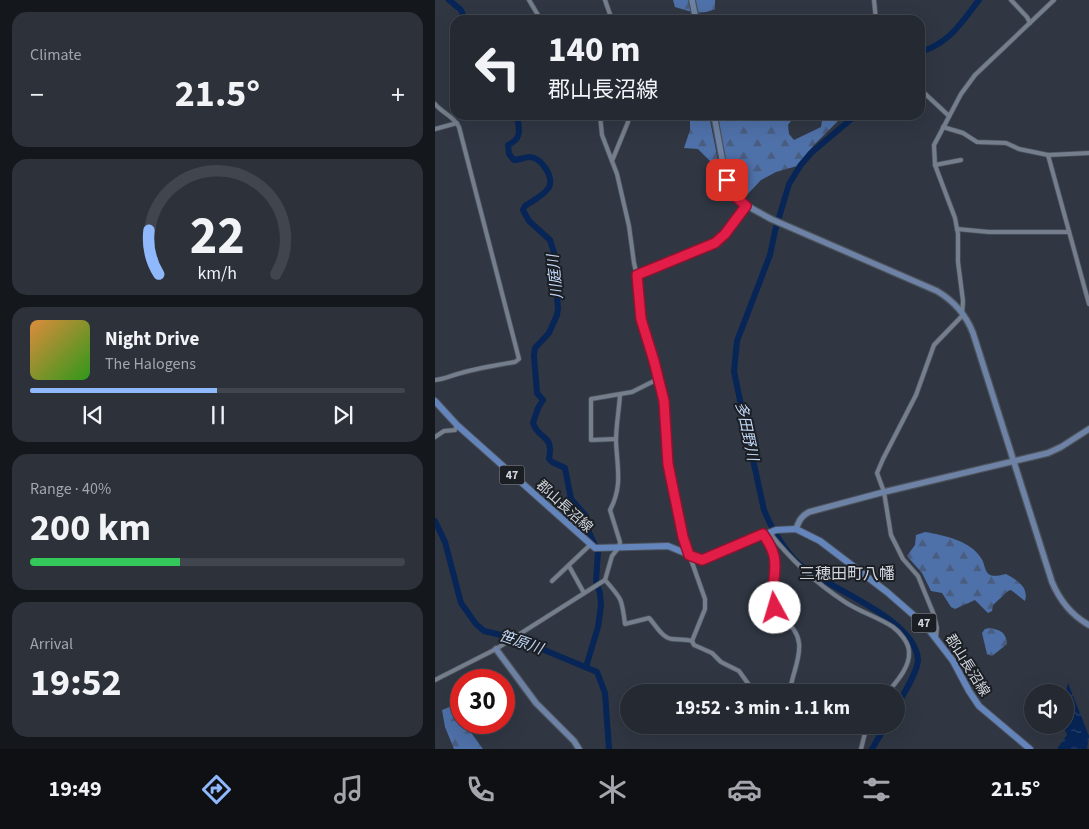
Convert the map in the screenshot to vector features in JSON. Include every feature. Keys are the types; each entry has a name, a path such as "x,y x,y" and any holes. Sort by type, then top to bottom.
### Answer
{"main road":[{"name":"郡山長沼線","path":"435,401 457,426 595,548 617,549 668,546 702,560 766,533 793,529 820,541 911,610 953,661 979,706 1030,749"}],"street":[{"path":"529,0 538,15"},
{"path":"605,0 610,15"},
{"path":"692,0 695,15"},
{"path":"874,0 876,15"},
{"path":"1011,0 1027,17 1030,23"},
{"path":"936,638 937,628 934,615 918,576 903,559 891,536 884,492 877,473 913,402 934,346 961,318 962,313 963,301 958,262 957,229 935,165 934,144 961,94 975,75 1054,0"},
{"path":"925,94 949,116"},
{"path":"435,104 450,116"},
{"path":"435,380 515,362 519,359 456,120"},
{"path":"601,120 602,134 624,201 629,226 637,275 641,319 665,409 668,464 683,537 705,604 704,612 692,641"},
{"path":"612,161 628,120"},
{"path":"714,120 727,180 735,196 746,206 771,219 937,291 952,301 962,313 973,333 1054,587 1067,607 1079,619 1089,625"},
{"path":"435,129 457,123"},
{"path":"943,127 963,133 977,142 1005,144 1048,155 1089,153"},
{"path":"1048,155 1089,304"},
{"path":"935,165 961,160"},
{"path":"637,275 715,243 725,234 746,206"},
{"path":"957,229 989,232 1069,232"},
{"path":"616,439 591,440 591,399 631,392 658,379"},
{"path":"435,680 496,648 603,581 620,539 610,510 618,490 616,439 619,395"},
{"path":"435,437 444,431 455,430 457,426"},
{"path":"793,529 799,520 809,512 1048,453 1061,447 1089,428"},
{"path":"766,533 775,558 772,600 775,608 788,621 797,635 799,644 792,684"},
{"path":"766,533 817,581 846,602 893,627 902,635 909,651 908,661 905,669 894,684"},
{"path":"552,581 591,545"},
{"path":"569,566 583,593"},
{"path":"603,581 620,596 625,624 649,618 669,639 692,641 694,645 712,653 721,662 739,671 748,684"},
{"path":"496,648 536,703 574,740 579,749"},
{"path":"861,749 865,734"}],"green space":[{"path":"673,0 715,0 715,9 704,12 690,11 675,7"},
{"path":"690,120 710,120 718,161 710,161 698,149 684,148 690,130"},
{"path":"719,120 792,120 788,125 789,134 794,140 821,127 822,120 839,120 814,145 797,166 776,172 761,180 745,197 733,182 723,147"},
{"path":"925,532 948,537 971,547 981,558 988,574 998,576 1006,574 1021,584 1026,596 1025,601 1011,590 993,605 992,611 988,613 975,600 955,609 951,607 942,593 931,591 922,573 907,556 915,545 916,535"},
{"path":"990,628 1002,632 1007,644 992,656 987,654 982,633 985,629"},
{"path":"450,707 450,734 472,734 483,749 454,749 445,727 442,710"}],"water":[{"path":"1074,698 1089,736 1087,749 1058,749 1067,735 1074,734"}],"waterway":[{"name":"川庭川","path":"449,0 461,10 463,15"},
{"name":"多田野川","path":"925,50 947,38 979,0"},
{"name":"川庭川","path":"518,120 519,133 516,139 508,145 509,154 514,160 528,157 534,158 542,164 550,178 547,190 525,206 523,210 529,221 550,240 555,256 558,308 549,333 535,348 537,393 543,400 533,423 539,433 548,441 549,459 565,468 571,499 586,516 588,530 598,552 596,581 600,593 601,606 598,627 586,667"},
{"name":"多田野川","path":"850,120 811,153 789,184 770,255 737,341 734,371 764,510 770,524 789,553 799,564 812,574 868,605 902,630 913,644 918,659 916,670 905,692"},
{"name":"笹原川","path":"435,521 445,542 461,603 476,624 484,631 518,639 597,672 605,693 609,749"},
{"name":"多田野川","path":"872,749 881,734"}],"district":[{"name":"三穂田町八幡","path":"847,573"}],"route":[{"path":"727,180 731,191 746,206 725,234 715,243 637,275 638,307 664,401 668,464 683,537 689,555 702,560 763,534 772,548 775,558 772,600 775,608"}]}
